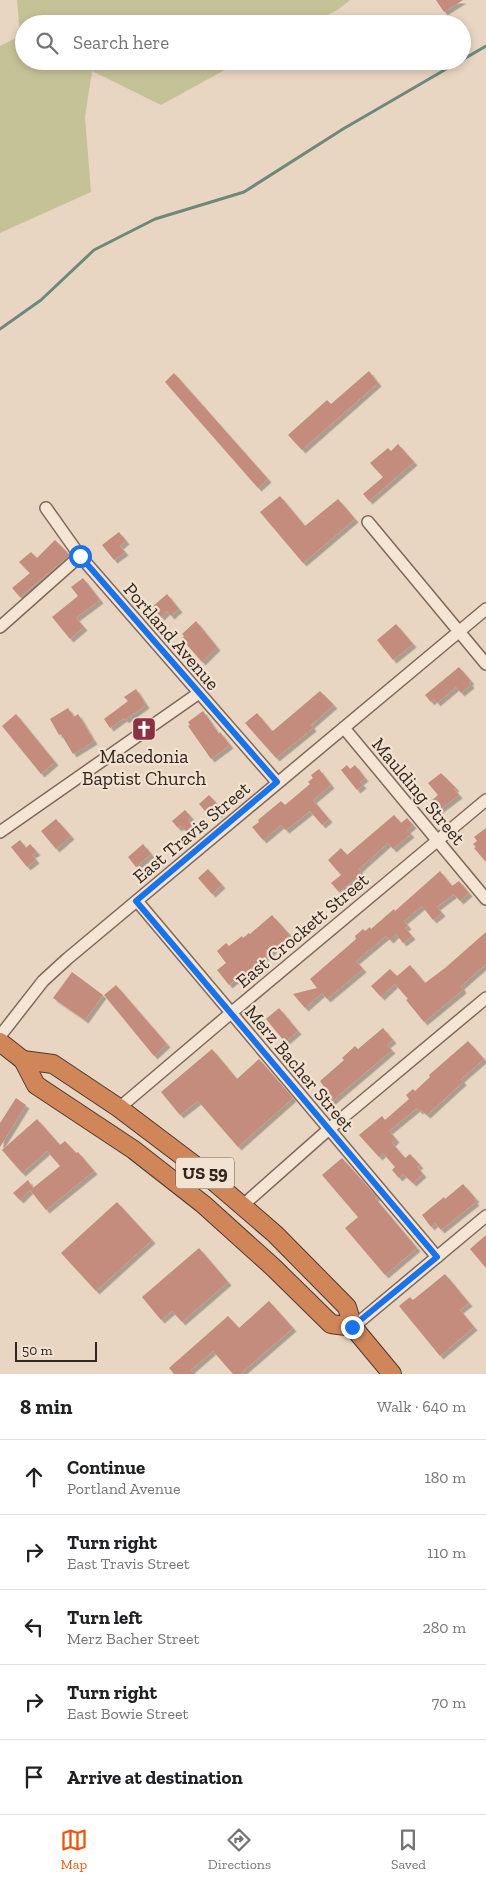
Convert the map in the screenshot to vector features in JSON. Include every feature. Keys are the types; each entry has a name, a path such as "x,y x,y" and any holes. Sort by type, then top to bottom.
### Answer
{"highway":[{"path":"0,1042 23,1060"},
{"name":"US 59","path":"23,1060 53,1064 119,1108 197,1167 302,1260 348,1306 352,1327 392,1374"},
{"name":"US 59","path":"23,1060 36,1085 134,1150 222,1220 331,1324 352,1327"}],"street":[{"name":"Portland Avenue","path":"46,508 80,556 277,782"},
{"path":"368,522 486,664"},
{"path":"0,627 80,556"},
{"name":"East Travis Street","path":"0,1036 43,981 67,959 486,609"},
{"path":"0,832 199,693"},
{"name":"Maulding Street","path":"344,728 486,899"},
{"name":"East Crockett Street","path":"119,1108 231,1012 486,800"},
{"name":"Merz Bacher Street","path":"136,901 437,1257"},
{"path":"242,1206 329,1129 486,998"},
{"path":"352,1327 486,1216"}],"shaded area":[{"path":"17,0 350,0 328,15 18,15"},
{"path":"15,38 15,70 225,70 161,105 92,71 85,117 91,192 0,233 0,46"}],"building":[{"path":"436,0 463,0 444,12"},
{"path":"369,371 378,383 302,450 288,435 327,400 331,404"},
{"path":"174,373 268,479 258,488 165,382"},
{"path":"398,444 414,462 369,501 363,494 383,477 370,463 388,448 391,451"},
{"path":"280,496 305,526 338,499 355,519 303,563 260,512"},
{"path":"119,532 126,541 120,546 125,552 114,560 102,545"},
{"path":"55,540 70,555 20,597 12,588 30,573 19,562 31,552 37,558"},
{"path":"83,578 100,600 76,618 84,627 70,639 52,617 78,596 71,587"},
{"path":"167,594 179,609 171,616 167,611 161,617 152,607"},
{"path":"196,621 217,647 202,662 182,639 184,636 182,634"},
{"path":"396,624 413,644 393,660 377,640"},
{"path":"459,667 471,681 469,682 471,685 461,693 456,687 437,703 434,699 431,702 425,695"},
{"path":"136,689 146,705 110,728 104,719 128,701 124,697"},
{"path":"320,691 334,705 311,725 313,728 276,758 245,723 257,713 272,731"},
{"path":"68,708 74,717 78,714 94,741 73,754 50,719"},
{"path":"203,711 219,734 220,732 230,745 211,759 188,726 190,725 188,722"},
{"path":"16,714 55,762 41,774 2,726"},
{"path":"347,765 350,769 355,765 365,778 360,782 363,785 357,790 341,770"},
{"path":"319,769 331,785 313,800 329,819 322,825 310,811 286,830 281,825 263,840 252,827 281,801 285,805 310,784 308,782 313,778 311,775"},
{"path":"441,773 456,788 454,789 459,795 439,810 431,801 438,795 428,783"},
{"path":"209,795 223,810 212,819 199,804"},
{"path":"185,810 191,817 188,820 193,826 187,832 181,826 178,828 172,821"},
{"path":"394,815 401,823 407,818 413,825 407,830 411,834 393,849 388,843 359,869 361,872 358,877 339,892 331,883 341,875 328,860 341,848 347,855"},
{"path":"56,819 71,836 56,849 41,831"},
{"path":"486,828 486,862 474,848 476,847 473,844 477,841 474,837"},
{"path":"20,840 26,848 30,844 37,852 32,855 36,860 27,867 11,847"},
{"path":"143,844 151,854 136,867 128,857"},
{"path":"208,869 222,885 212,894 198,878"},
{"path":"440,871 452,886 459,881 469,893 460,901 454,894 437,907 442,913 433,920 422,906 404,921 408,926 405,928 412,936 403,943 396,934 390,940 386,936 356,961 363,969 327,999 322,993 305,1008 293,994 317,988 310,979 356,939 355,936 363,929 365,931 370,927 371,929 394,909 395,911"},
{"path":"272,915 290,935 237,982 235,980 229,985 217,970 226,963 217,951 226,943 229,946 242,936 243,938 250,934"},
{"path":"486,932 486,964 461,986 463,990 424,1022 395,984 381,997 371,986 390,969 397,976 410,965 425,983"},
{"path":"72,972 103,995 85,1020 53,998"},
{"path":"116,985 167,1044 154,1056 104,995"},
{"path":"279,1008 298,1031 285,1042 266,1019"},
{"path":"383,1028 393,1040 387,1045 392,1050 331,1102 324,1095 328,1092 320,1081 344,1060 342,1058 355,1046 358,1049"},
{"path":"468,1041 484,1059 461,1079 463,1082 427,1115 417,1108 389,1131 396,1139 392,1143 405,1158 410,1154 420,1165 417,1167 423,1174 413,1183 403,1174 399,1178 392,1170 395,1167 383,1153 379,1157 359,1135 382,1116 385,1120 409,1099 406,1095 413,1089 415,1091 430,1077 429,1075"},
{"path":"212,1049 237,1079 259,1059 293,1098 238,1147 198,1101 180,1115 161,1092"},
{"path":"16,1098 26,1105 0,1147 0,1123"},
{"path":"37,1119 60,1145 65,1141 76,1153 78,1152 94,1171 46,1210 30,1190 20,1200 13,1193 28,1180 33,1188 60,1166 47,1151 22,1173 2,1150"},
{"path":"342,1158 377,1197 375,1198 417,1248 385,1275 345,1228 358,1217 322,1175"},
{"path":"463,1184 476,1199 474,1200 476,1202 441,1230 435,1223 431,1227 422,1215"},
{"path":"117,1202 152,1240 96,1291 61,1253"},
{"path":"486,1235 486,1268 470,1249"},
{"path":"199,1248 228,1282 182,1322 172,1311 161,1320 142,1297"},
{"path":"445,1274 469,1303 460,1310 474,1327 440,1356 399,1306 410,1297 413,1300"},
{"path":"269,1301 293,1328 240,1374 233,1374 213,1351 191,1370 195,1374 174,1374 169,1368 228,1316 239,1328"}],"waterway":[{"path":"471,55 486,46"},
{"path":"0,329 41,300 94,250 155,219 244,192 343,129 445,70"}],"place":[{"name":"Macedonia Baptist Church","path":"144,729"}],"route":[{"path":"80,556 277,782 136,901 437,1257 352,1327"}]}
